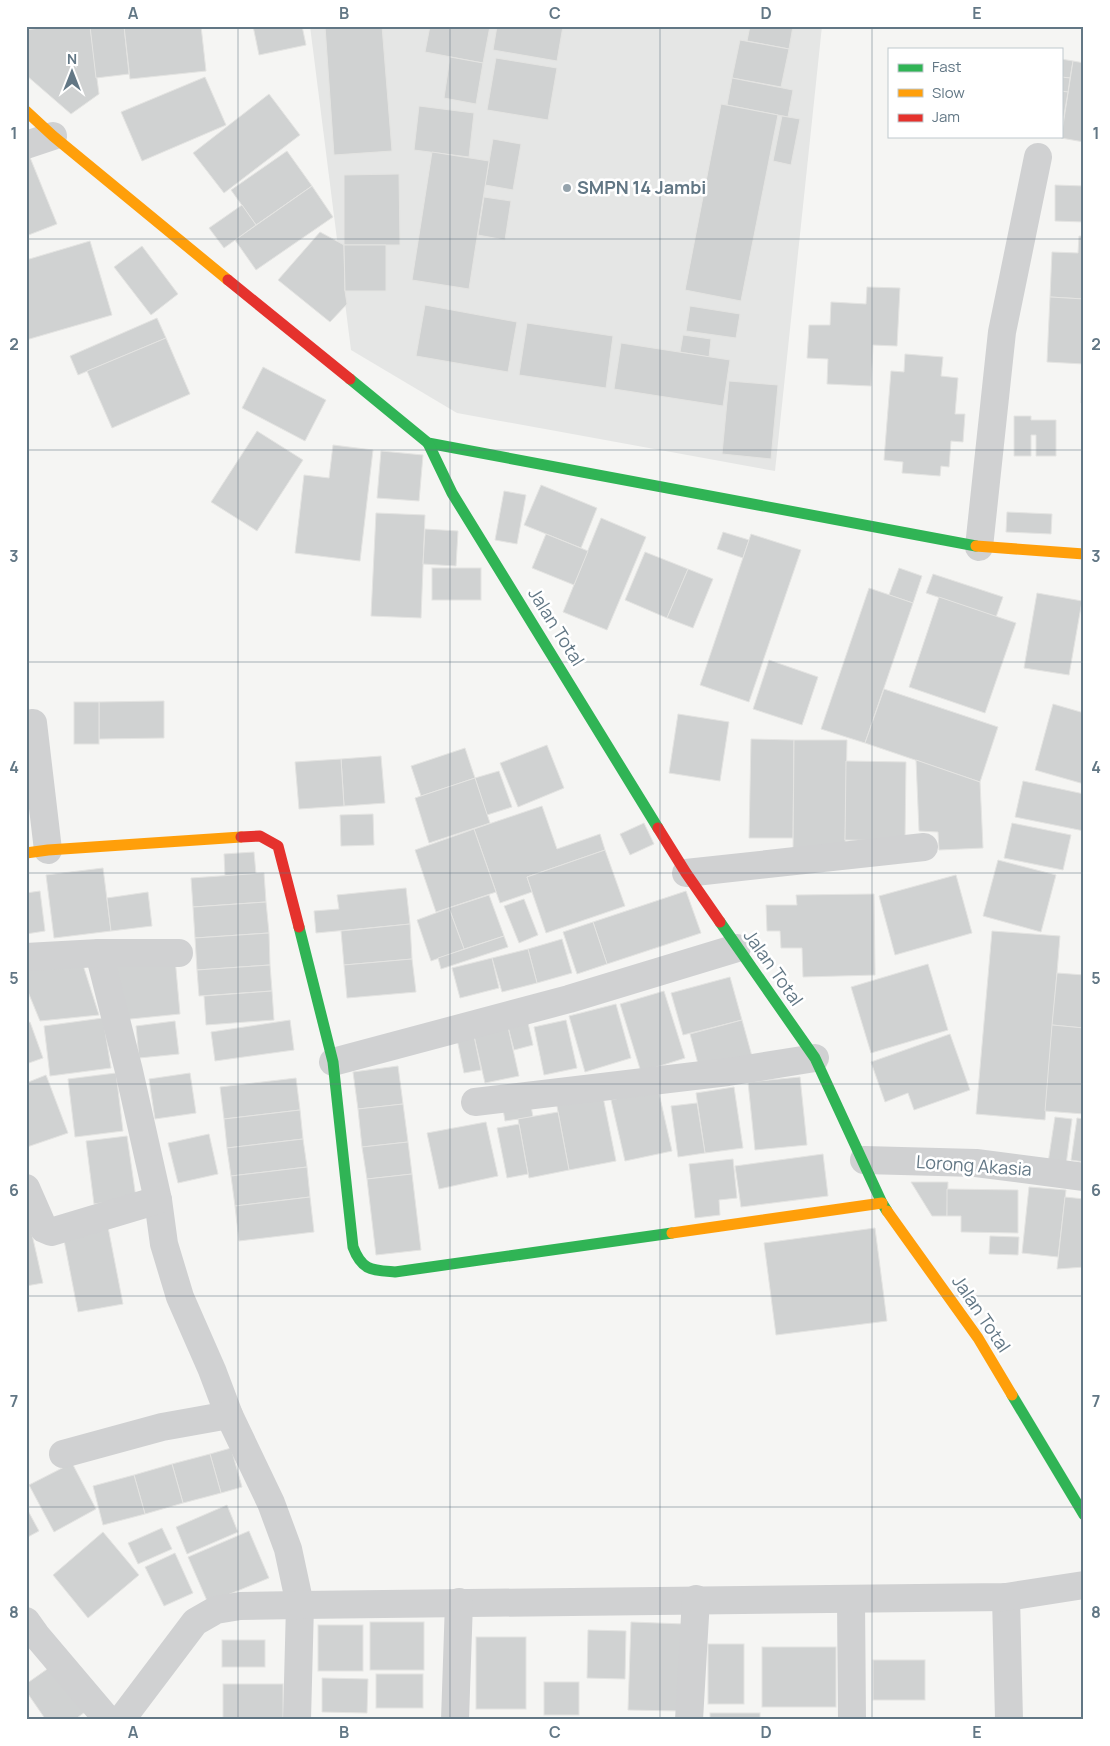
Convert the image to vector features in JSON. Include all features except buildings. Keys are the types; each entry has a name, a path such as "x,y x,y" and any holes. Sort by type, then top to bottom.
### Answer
{"street":[{"path":"26,111 53,136 428,443 979,546 1084,554"},
{"path":"26,145 53,136"},
{"path":"979,546 1002,332 1038,158"},
{"name":"Jalan Total","path":"428,443 452,493 686,872 814,1058 864,1160 882,1203 978,1338 1084,1515"},
{"path":"33,723 37,851 260,836 278,846 333,1062 353,1247 357,1260 366,1269 395,1272 882,1203"},
{"path":"686,872 924,847"},
{"path":"333,1062 570,999 737,948"},
{"path":"99,953 129,1071 158,1200 164,1244 180,1297 212,1370 229,1415 271,1503 288,1549 300,1605 297,1720"},
{"path":"26,957 99,953 179,953"},
{"path":"475,1102 728,1072 814,1058"},
{"name":"Lorong Akasia","path":"864,1160 976,1163 1084,1177"},
{"path":"26,1188 44,1229 52,1232 158,1200"},
{"path":"63,1454 162,1427 229,1415"},
{"path":"121,1720 195,1622 216,1610 240,1606 696,1599 851,1600 1006,1597 1084,1586"},
{"path":"1006,1597 1009,1720"},
{"path":"689,1720 696,1599"},
{"path":"851,1600 852,1720"},
{"path":"455,1720 459,1602"},
{"path":"26,1621 108,1720"}],"shaded area":[{"name":"SMPN 14 Jambi","path":"310,26 822,26 775,471 457,413 351,350"}],"traffic: fast":[{"path":"350,379 428,443 976,546"},
{"path":"428,443 452,493 658,828"},
{"path":"720,922 815,1058 887,1211"},
{"path":"299,927 333,1062 353,1247 356,1255 364,1265 374,1270 395,1272 672,1233"},
{"path":"1012,1395 1084,1515"}],"traffic: slow":[{"path":"26,111 53,136 228,280"},
{"path":"976,546 1084,554"},
{"path":"26,853 241,837"},
{"path":"672,1233 882,1203"},
{"path":"887,1211 978,1338 1012,1395"}],"traffic: jam":[{"path":"228,280 350,379"},
{"path":"658,828 720,922"},
{"path":"241,837 260,836 278,846 299,927"}],"place":[{"name":"SMPN 14 Jambi","path":"567,188"}]}
